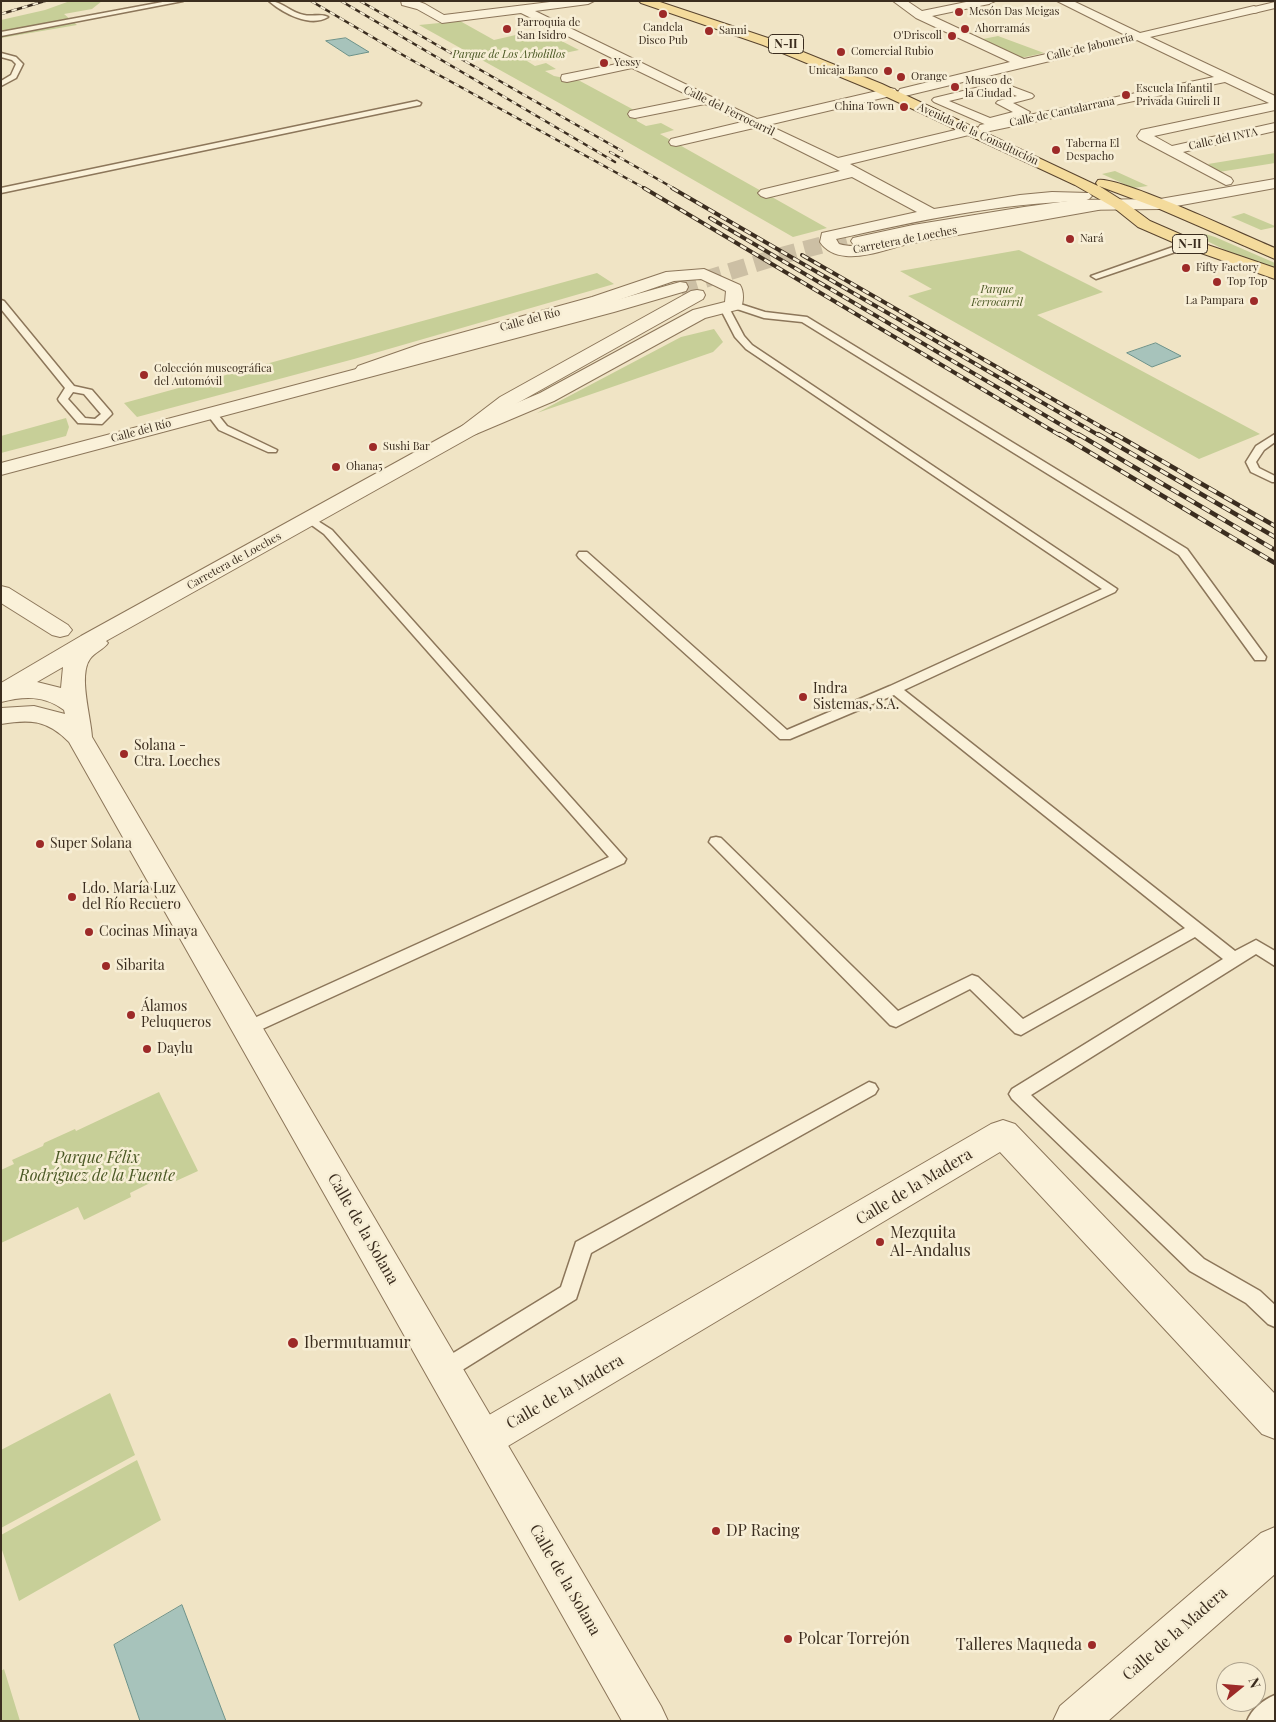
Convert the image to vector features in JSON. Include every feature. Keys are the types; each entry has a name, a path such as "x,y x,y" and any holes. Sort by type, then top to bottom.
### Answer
{"main road":[{"name":"Avenida de la Constitución","path":"645,1 767,42 979,129"},
{"name":"Avenida de la Constitución","path":"666,1 785,43 905,92 1104,196"},
{"name":"N-II","path":"1138,196 1275,254"},
{"name":"N-II","path":"1118,204 1144,224 1190,244 1275,274"},
{"name":"N-II","path":"1231,259 1195,241 1190,237 1190,234 1209,231 1258,247"}],"street":[{"path":"409,2 426,7 442,19 588,1"},
{"path":"899,1 920,15 1022,63"},
{"path":"920,15 989,1"},
{"path":"1062,1 1275,101"},
{"path":"1232,1 1275,18"},
{"name":"Calle de Jabonería","path":"905,92 966,76 1275,5"},
{"name":"Calle del Ferrocarril","path":"524,10 837,163 933,214"},
{"path":"566,78 634,64"},
{"path":"966,76 993,87 1000,85 1028,96 1002,103 1024,112 989,122 938,100 993,87"},
{"name":"Calle de Cantalarrana","path":"837,163 979,129 1228,78"},
{"path":"676,142 890,92"},
{"path":"635,114 706,100"},
{"path":"1226,181 1144,136 1146,133 1275,106"},
{"name":"Calle del INTA","path":"1172,150 1275,127"},
{"path":"766,193 854,172"},
{"path":"1118,204 1138,196 1275,173"},
{"name":"Carretera de Loeches","path":"1079,201 1050,196 933,214 828,236 828,242 833,247 845,251 856,251 1104,196 1118,204 1160,204 1275,184"},
{"name":"Carretera de Loeches","path":"855,239 1104,196 1138,196"},
{"name":"Calle del Río","path":"339,378 427,348 598,301 672,276 704,274 722,282 734,289 729,306"},
{"name":"Calle del Río","path":"1,469 680,287"},
{"name":"Carretera de Loeches","path":"469,430 508,401 697,295"},
{"name":"Carretera de Loeches","path":"4,692 56,659 469,430 547,397 699,314 729,306"},
{"path":"1,594 60,630"},
{"path":"79,737 75,667 79,657 129,620"},
{"path":"4,692 28,690 54,692 76,707"},
{"path":"1,716 14,713 50,717 66,724 79,737"},
{"name":"Calle de la Solana","path":"79,737 646,1721"},
{"name":"Calle de la Madera","path":"484,1439 1003,1134 1275,1422"},
{"name":"Calle de la Madera","path":"1075,1721 1275,1548"}],"lane":[{"path":"1,34 180,1"},
{"path":"272,1 296,17 308,19 325,17"},
{"path":"1,55 14,58 20,64 18,72 9,81 1,84"},
{"path":"1,191 417,103"},
{"path":"1096,276 1190,244"},
{"path":"1,303 70,388 88,392 107,414 98,422 82,422 63,398 70,388"},
{"path":"729,306 764,316 804,319 1183,552 1260,657"},
{"path":"583,555 784,736 895,689 1110,590 749,347 740,337 729,306"},
{"path":"211,413 223,428 272,450"},
{"path":"98,422 110,440"},
{"path":"1272,479 1255,470 1251,462 1260,448 1275,437"},
{"path":"247,1029 619,859 328,532 310,519"},
{"path":"895,689 1234,959"},
{"path":"716,842 896,1020 972,982 1021,1028 1196,929"},
{"path":"1275,960 1256,946 1018,1094 1197,1265 1253,1297 1275,1318"},
{"path":"444,1370 569,1293 583,1248 869,1089"},
{"path":"1259,1721 1275,1707"}],"green space":[{"path":"70,1 102,1 92,9 64,14 77,25 1,38 1,20 45,10"},
{"name":"Parque de Los Arbolillos","path":"460,21 494,40 520,34 526,37 546,33 579,50 527,61 535,66 546,63 556,69 545,71 554,76 580,81 634,110 637,121 646,126 661,123 674,130 660,134 827,228 793,237 419,25"},
{"path":"998,36 1044,53 1021,58 978,40"},
{"path":"1275,153 1275,163 1219,172 1208,164"},
{"path":"1115,171 1148,186 1133,188 1102,174"},
{"path":"1244,213 1275,227 1261,230 1231,217"},
{"path":"1205,234 1275,263 1275,268 1233,254 1197,236"},
{"name":"Parque Ferrocarril","path":"1019,250 1103,292 1037,315 1260,434 1199,459 908,296 932,289 900,271"},
{"path":"597,273 614,284 354,359 137,417 124,403"},
{"path":"714,329 723,342 713,352 537,413 681,337"},
{"path":"66,418 69,427 66,436 1,453 1,436"},
{"name":"Parque Félix Rodríguez de la Fuente","path":"159,1092 198,1171 176,1181 172,1172 130,1193 131,1197 84,1220 78,1207 1,1243 1,1170 14,1164 12,1160 43,1146 44,1143 75,1129 76,1131"},
{"path":"110,1393 135,1455 1,1528 1,1450"},
{"path":"137,1460 161,1520 19,1601 1,1547 1,1535"},
{"path":"4,1669 20,1721 1,1721 1,1671"}],"water":[{"path":"346,38 369,52 349,56 326,41"},
{"path":"1156,343 1181,356 1152,367 1127,353"},
{"path":"182,1605 226,1721 140,1721 114,1645"}],"tunnel":[{"path":"680,287 780,256 852,237"}],"railway":[{"path":"1,14 45,1"},
{"path":"311,1 408,58 646,189"},
{"path":"341,1 615,162"},
{"path":"360,1 622,151"},
{"path":"610,152 675,189"},
{"path":"644,188 1061,436"},
{"path":"672,188 1100,436"},
{"path":"710,218 1080,436"},
{"path":"802,255 1117,436"},
{"path":"1059,434 1275,563"},
{"path":"1078,434 1275,550"},
{"path":"1098,434 1275,537"},
{"path":"1115,434 1275,526"}],"place":[{"name":"Mesón Das Meigas","path":"959,12"},
{"name":"Candela Disco Pub","path":"663,14"},
{"name":"Parroquia de San Isidro","path":"507,29"},
{"name":"Ahorramás","path":"965,29"},
{"name":"Sanni","path":"709,31"},
{"name":"O'Driscoll","path":"952,36"},
{"name":"Comercial Rubio","path":"841,52"},
{"name":"Yessy","path":"604,63"},
{"name":"Unicaja Banco","path":"888,71"},
{"name":"Orange","path":"901,77"},
{"name":"Museo de la Ciudad","path":"955,87"},
{"name":"Escuela Infantil Privada Guireli II","path":"1126,95"},
{"name":"China Town","path":"904,107"},
{"name":"Taberna El Despacho","path":"1056,150"},
{"name":"Nará","path":"1070,239"},
{"name":"Fifty Factory","path":"1186,268"},
{"name":"Top Top","path":"1217,282"},
{"name":"La Pampara","path":"1254,301"},
{"name":"Colección museográfica del Automóvil","path":"144,375"},
{"name":"Sushi Bar","path":"373,447"},
{"name":"Ohana5","path":"336,467"},
{"name":"Indra Sistemas, S.A.","path":"803,697"},
{"name":"Solana - Ctra. Loeches","path":"124,754"},
{"name":"Super Solana","path":"40,844"},
{"name":"Ldo. María Luz del Río Recuero","path":"72,897"},
{"name":"Cocinas Minaya","path":"89,932"},
{"name":"Sibarita","path":"106,966"},
{"name":"Álamos Peluqueros","path":"131,1015"},
{"name":"Daylu","path":"147,1049"},
{"name":"Mezquita Al-Andalus","path":"880,1242"},
{"name":"Ibermutuamur","path":"293,1343"},
{"name":"DP Racing","path":"716,1531"},
{"name":"Polcar Torrejón","path":"788,1639"},
{"name":"Talleres Maqueda","path":"1092,1645"}]}
